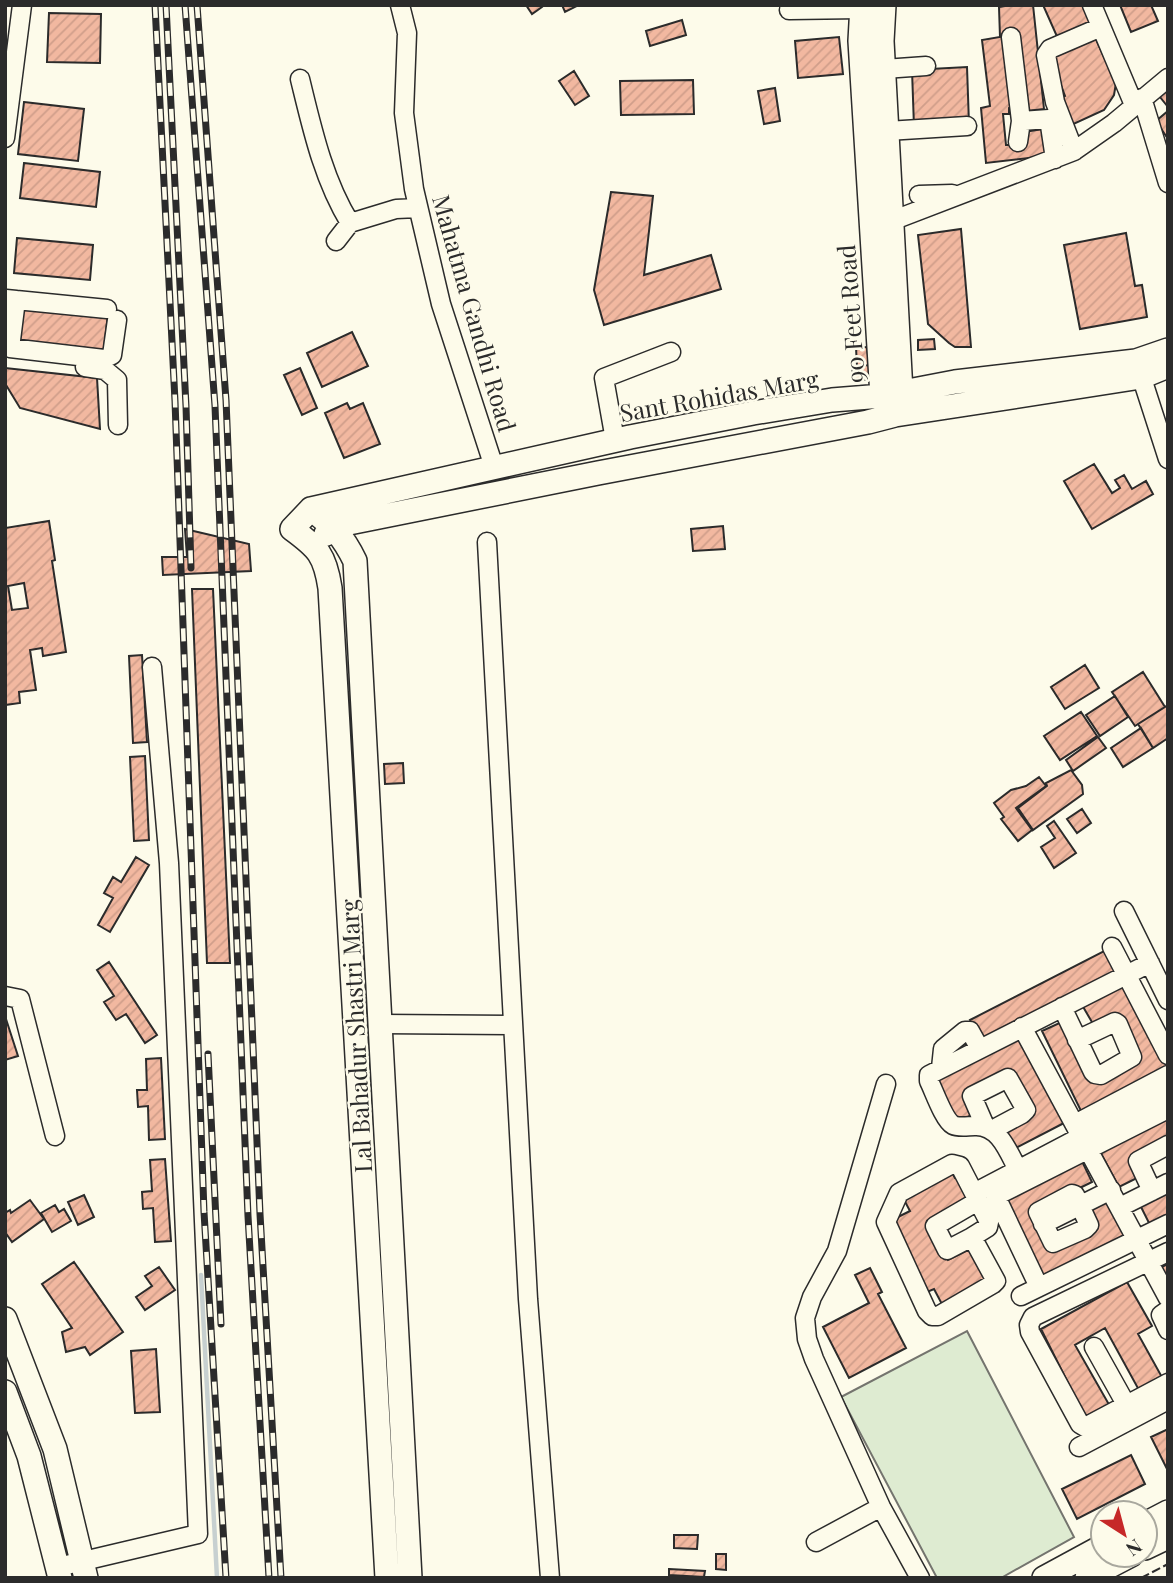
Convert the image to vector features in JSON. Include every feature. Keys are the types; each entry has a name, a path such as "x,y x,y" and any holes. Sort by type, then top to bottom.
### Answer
{"main road":[{"name":"90 Feet Road","path":"869,6 891,394 895,415"},
{"name":"90 Feet Road","path":"871,41 884,69 887,134 881,225"},
{"name":"Sant Rohidas Marg","path":"334,526 598,472 1139,369 1168,350"},
{"name":"Sant Rohidas Marg","path":"311,509 615,440 832,400 891,394 955,382 1168,366"},
{"path":"709,422 713,451"},
{"path":"592,445 598,472"},
{"name":"Lal Bahadur Shastri Marg","path":"387,1578 373,1097 381,1024 355,561 348,545 334,526 311,509 292,529 314,545 328,571 373,1097 410,1578"},
{"path":"314,545 334,526"},
{"path":"5,1319 55,1449 84,1569"},
{"path":"5,1383 27,1375"},
{"path":"5,1392 29,1456 59,1573"},
{"path":"1044,1578 1089,1554"},
{"path":"1087,1578 1104,1569"}],"street":[{"path":"5,138 11,41 22,5"},
{"name":"Mahatma Gandhi Road","path":"400,5 407,33 404,113 418,208 441,303 494,467"},
{"path":"1092,5 1138,102 1168,183"},
{"path":"789,10 869,6"},
{"path":"1074,151 1055,102 1047,51 1101,27"},
{"path":"1010,37 1021,121 1018,142"},
{"path":"884,69 926,66"},
{"path":"881,225 947,197 1074,151 1168,78"},
{"path":"300,79 316,145 331,189 349,223"},
{"path":"1021,121 1049,119 1055,159"},
{"path":"887,134 966,129"},
{"path":"919,195 947,197"},
{"path":"335,241 349,223 396,209 418,208"},
{"path":"11,300 112,314 112,355 104,359 7,351 11,300"},
{"path":"7,351 105,370 117,380 118,425"},
{"path":"615,440 604,378 671,352"},
{"path":"1139,369 1168,459"},
{"path":"487,542 528,1299 550,1578"},
{"path":"59,1573 84,1569 198,1534 169,863 152,667"},
{"path":"1124,911 1168,1000"},
{"path":"1112,947 1168,1055"},
{"path":"1018,1170 1000,1139 989,1128 953,1125 929,1082 929,1075 1150,963"},
{"path":"5,996 20,999 55,1136"},
{"path":"1062,1007 1077,1040"},
{"path":"381,1024 513,1026"},
{"path":"1022,1027 1168,1298"},
{"path":"886,1084 837,1251 812,1297 805,1318 807,1339 814,1359 881,1507 920,1578"},
{"path":"984,1194 1060,1156 1082,1136 1164,1093"},
{"path":"1120,1207 1160,1187 1138,1161 1168,1145"},
{"path":"984,1194 989,1225 947,1250 934,1226 1018,1170 1060,1156"},
{"path":"972,1237 995,1278 995,1283 938,1316 932,1316 921,1299 886,1220 899,1193 952,1164 960,1166 984,1194 1039,1287"},
{"path":"1043,1224 1111,1190"},
{"path":"1021,1296 1168,1224"},
{"path":"1168,1252 1034,1317 1029,1325 1030,1332 1082,1426 1168,1400"},
{"path":"1168,1310 1161,1315 1168,1330"},
{"path":"1094,1347 1130,1411"},
{"path":"1079,1447 1168,1383"},
{"path":"816,1542 881,1507"}],"green space":[{"path":"967,1331 1074,1537 1001,1578 937,1578 841,1397"}],"building":[{"path":"526,5 541,5 542,7 532,14"},
{"path":"562,5 577,5 577,6 565,12"},
{"path":"1033,5 1044,109 1027,111 1009,108 1009,114 1003,114 1006,145 1025,145 1024,132 1043,129 1046,156 986,163 981,108 990,106 982,40 1000,37 999,7"},
{"path":"1043,5 1084,5 1093,26 1059,41"},
{"path":"1120,5 1151,5 1158,21 1131,32"},
{"path":"49,13 101,14 100,63 47,62"},
{"path":"682,20 686,35 650,46 646,31"},
{"path":"1094,35 1116,83 1114,95 1104,110 1067,127 1055,100 1065,96 1049,54"},
{"path":"839,37 843,74 798,78 795,41"},
{"path":"967,67 969,124 914,127 912,70"},
{"path":"574,71 589,96 575,105 559,81"},
{"path":"693,80 694,114 621,115 620,81"},
{"path":"1168,84 1168,107 1156,92"},
{"path":"775,88 780,121 764,124 758,91"},
{"path":"24,102 84,109 78,161 18,154"},
{"path":"1168,111 1168,139 1156,121"},
{"path":"24,163 100,172 96,207 20,198"},
{"path":"611,192 653,196 644,275 711,255 721,289 604,325 594,290"},
{"path":"961,229 971,347 955,347 928,324 918,235"},
{"path":"1126,233 1135,286 1142,285 1147,317 1080,329 1064,245"},
{"path":"17,238 93,245 90,280 14,273"},
{"path":"20,303 108,314 103,356 14,344"},
{"path":"352,332 368,366 322,387 307,353"},
{"path":"934,339 935,349 918,350 918,340"},
{"path":"867,347 869,365 857,366 856,348"},
{"path":"869,365 871,379 854,381 852,367"},
{"path":"5,368 97,378 100,429 20,408 6,385"},
{"path":"300,368 317,408 302,415 284,375"},
{"path":"347,403 350,409 363,403 380,444 344,458 325,413"},
{"path":"1094,464 1112,493 1120,488 1115,480 1124,475 1132,489 1146,481 1153,494 1092,529 1064,481"},
{"path":"49,521 55,560 52,561 66,652 43,656 42,648 30,650 36,690 19,692 20,703 5,705 5,528","holes":["24,583 28,608 12,610 8,586"]},
{"path":"723,526 725,549 693,551 691,529"},
{"path":"185,529 249,544 251,571 163,575 162,557 187,557"},
{"path":"192,589 213,589 230,963 207,963"},
{"path":"142,655 147,742 133,743 129,656"},
{"path":"1085,665 1099,688 1065,709 1051,687"},
{"path":"1143,672 1165,707 1135,726 1112,692"},
{"path":"1115,696 1128,717 1100,736 1086,715"},
{"path":"1168,705 1168,738 1153,748 1138,724"},
{"path":"1081,712 1097,736 1060,760 1044,736"},
{"path":"1141,728 1153,748 1123,767 1111,748"},
{"path":"1098,737 1106,748 1073,771 1066,760"},
{"path":"145,756 149,840 134,841 130,757"},
{"path":"403,763 404,783 385,784 384,764"},
{"path":"1071,770 1082,785 1083,794 1033,830 1018,808 1047,786 1046,783"},
{"path":"1039,777 1046,786 1016,808 1032,830 1018,841 1001,819 1004,817 994,803 1011,790 1026,786"},
{"path":"1082,809 1091,823 1077,833 1067,819"},
{"path":"1054,821 1076,853 1054,868 1041,847 1055,838 1047,826"},
{"path":"136,857 149,865 110,932 98,925 113,898 104,893 113,877 121,882"},
{"path":"1110,948 1122,971 983,1042 970,1020"},
{"path":"109,962 157,1035 145,1043 126,1014 116,1020 104,1002 114,996 97,970"},
{"path":"1128,983 1168,1064 1168,1070 1082,1113 1042,1031 1066,1020 1095,1081 1137,1059 1118,1018 1096,1029 1082,1005"},
{"path":"5,1016 18,1056 5,1060"},
{"path":"1021,1036 1066,1122 1010,1151 999,1131 1032,1114 1009,1074 968,1095 977,1112 955,1124 933,1082"},
{"path":"161,1058 165,1139 149,1140 148,1106 138,1107 137,1090 147,1090 146,1059"},
{"path":"1168,1112 1168,1143 1134,1161 1141,1176 1119,1187 1098,1148"},
{"path":"1080,1157 1092,1182 1033,1211 1052,1250 1094,1229 1084,1209 1109,1197 1129,1238 1041,1281 999,1196"},
{"path":"165,1159 171,1241 155,1242 153,1208 143,1209 142,1192 152,1191 150,1160"},
{"path":"951,1171 955,1178 959,1176 973,1202 930,1224 948,1260 970,1249 988,1285 944,1308 934,1289 927,1292 890,1221 910,1211 902,1196"},
{"path":"1168,1186 1168,1216 1150,1225 1138,1201"},
{"path":"84,1195 94,1217 78,1225 68,1202"},
{"path":"30,1200 44,1219 12,1242 5,1232 5,1213 10,1210 11,1213"},
{"path":"55,1205 59,1212 64,1209 71,1221 52,1232 41,1213"},
{"path":"74,1262 123,1332 90,1355 85,1347 66,1352 62,1332 72,1328 42,1284"},
{"path":"1168,1264 1168,1290 1157,1269"},
{"path":"159,1267 175,1290 145,1310 136,1297 152,1286 145,1276"},
{"path":"870,1268 882,1292 878,1294 906,1348 849,1378 823,1327 869,1303 855,1275"},
{"path":"1127,1282 1152,1326 1138,1334 1163,1379 1140,1392 1105,1328 1075,1345 1111,1408 1087,1421 1041,1329"},
{"path":"156,1349 160,1412 135,1413 131,1351"},
{"path":"1168,1429 1168,1469 1167,1469 1151,1437"},
{"path":"1131,1455 1145,1484 1116,1499 1089,1499 1089,1513 1077,1519 1062,1489"},
{"path":"674,1535 698,1535 697,1549 674,1548"},
{"path":"716,1554 726,1554 726,1570 716,1569"},
{"path":"669,1569 705,1571 704,1577 669,1575"}],"waterway":[{"path":"201,1275 217,1578"}],"railway":[{"path":"155,5 175,401 204,1212 226,1578"},
{"path":"166,5 186,406 191,568"},
{"path":"185,5 215,406 248,1216 269,1578"},
{"path":"197,5 226,400 260,1214 281,1578"},
{"path":"208,1054 221,1324"}],"fence":[{"path":"1141,1578 1168,1564"}]}
